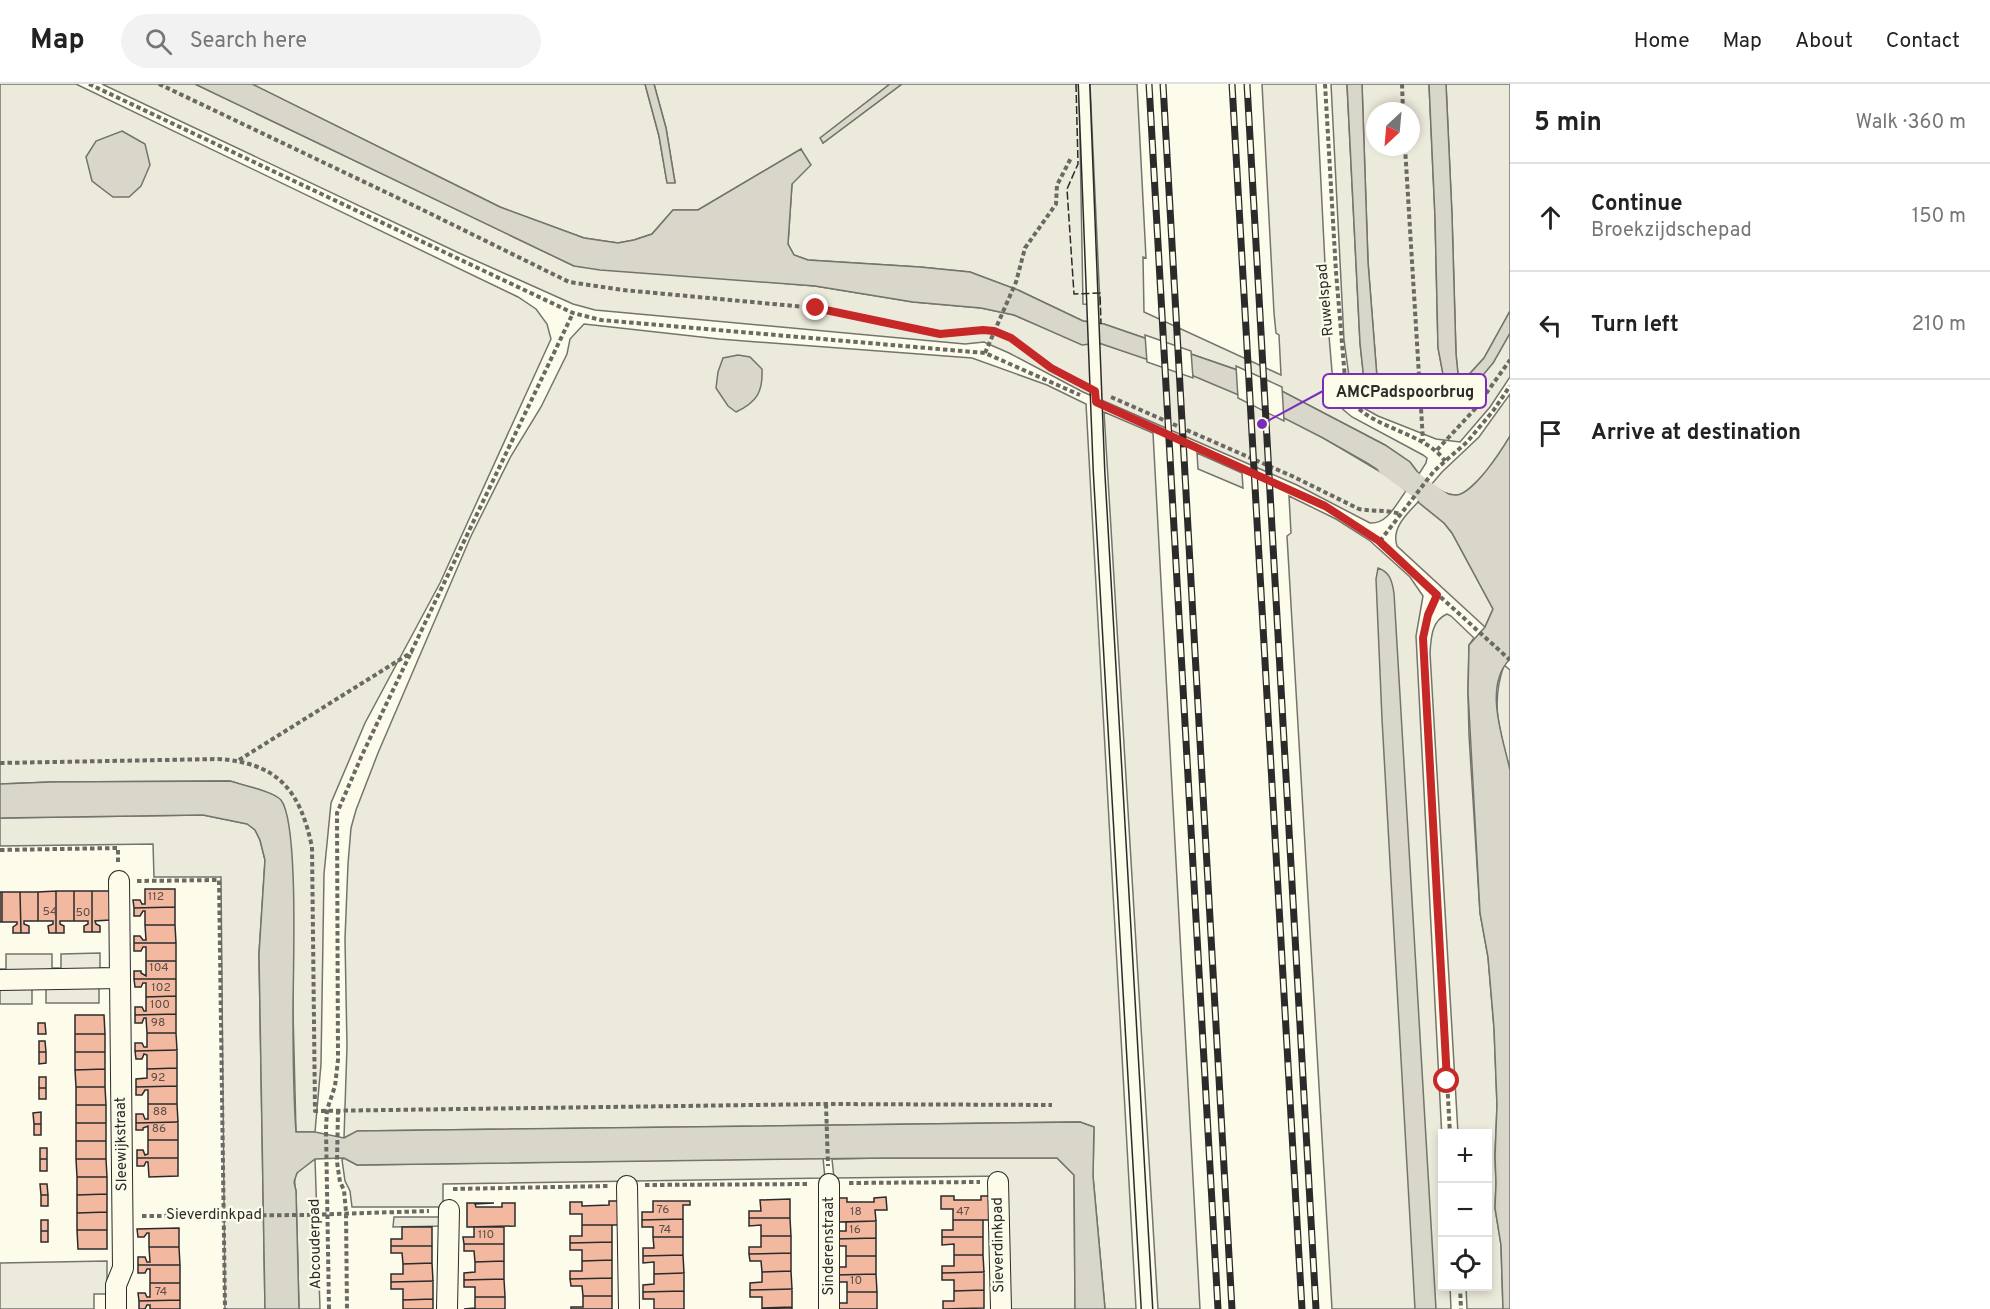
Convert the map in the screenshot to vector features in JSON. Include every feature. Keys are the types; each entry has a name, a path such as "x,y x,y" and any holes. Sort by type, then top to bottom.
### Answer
{"street":[{"name":"Sleewijkstraat","path":"116,1309 116,1285 123,1268 118,881"},
{"path":"0,980 120,978"},
{"name":"Sinderenstraat","path":"829,1175 829,1309"},
{"name":"Sieverdinkpad","path":"998,1182 1000,1309"},
{"path":"627,1186 629,1309"},
{"path":"447,1309 449,1210"}],"lane":[{"path":"1084,84 1091,298 1147,1309"}],"path":[{"path":"89,84 573,313 601,320 985,353 1125,402 1292,476 1359,509 1401,513"},
{"path":"159,84 421,208 569,282 622,291 816,308 940,334 983,330 994,331 1011,338 1051,368 1325,506 1379,541 1510,660"},
{"name":"Ruwelspad","path":"1325,84 1336,272 1346,390 1358,410 1424,442 1437,450 1445,460"},
{"path":"1402,84 1403,102"},
{"path":"1407,156 1424,442"},
{"path":"985,353 1016,282 1024,248 1056,204 1057,185 1072,157"},
{"name":"Abcouderpad","path":"329,1309 326,1129 327,1110 335,1086 338,1060 337,813 362,755 573,313"},
{"path":"1437,450 1475,409 1510,360"},
{"path":"1379,541 1434,471 1467,442 1510,386"},
{"path":"1437,595 1428,615 1423,638 1450,1129"},
{"path":"239,760 412,651"},
{"path":"0,763 239,760 270,771 291,790 307,821 312,847 315,1111 826,1104 1052,1105"},
{"path":"0,850 118,848 118,881 219,880 225,1309"},
{"path":"826,1104 829,1175"},
{"path":"338,1110 337,1162 340,1182 344,1190 346,1212 347,1309"},
{"name":"Sieverdinkpad","path":"123,1216 305,1215"},
{"path":"1460,1291 1461,1309"}],"shaded area":[{"path":"0,84 76,84 518,297 536,309 547,324 551,339 440,583 365,723 331,803 324,874 321,1064 315,1132 296,1132 293,910 275,796 230,781 0,784"},
{"path":"102,84 195,84 574,266 815,286 913,302 981,308 1014,315 1081,343 1099,343 1205,377 1287,416 1394,480 1406,491 1387,517 1370,523 1297,485 1083,392 984,342 965,344 595,310 573,304 459,253"},
{"path":"195,84 252,84 500,207 584,238 618,243 652,234 673,210 698,210 801,149 811,165 792,184 788,244 794,255 808,260 970,272 1018,290 1083,321 1104,324 1249,374 1385,445 1410,462 1419,474 1406,491 1394,480 1367,463 1241,396 1184,372 1099,343 1082,345 1014,315 981,308 913,302 815,286 600,270 574,266"},
{"path":"252,84 645,84 659,136 667,182 675,182 666,128 654,84 890,84 821,138 823,143 902,84 1079,84 1083,304 1100,305 1090,84 1137,84 1146,258 1143,257 1144,312 1281,375 1279,335 1276,333 1274,313 1262,84 1316,84 1328,324 1334,395 1339,406 1352,417 1423,455 1427,458 1426,463 1419,474 1410,462 1385,445 1249,374 1104,324 1083,321 1018,290 970,272 808,260 794,255 788,244 792,184 801,149 698,210 673,210 652,234 618,243 584,238 500,207"},
{"path":"645,84 654,84 666,128 675,183 667,183 659,136"},
{"path":"890,84 902,84 823,143 820,138"},
{"path":"1331,84 1347,84 1360,343 1366,399 1376,405 1379,403 1368,262 1362,84 1429,84 1438,347 1445,385 1451,393 1493,363 1510,333 1510,377 1490,407 1460,442 1436,439 1378,416 1358,405 1351,391 1344,340"},
{"path":"1347,84 1362,84 1368,262 1379,403 1373,406 1366,399 1360,343"},
{"path":"1429,84 1446,84 1456,354 1458,374 1463,381 1484,358 1510,311 1510,333 1493,363 1464,398 1451,393 1445,385 1438,348"},
{"path":"1446,84 1510,84 1510,311 1484,358 1463,381 1458,374 1456,354"},
{"path":"122,131 145,144 150,165 141,186 129,197 113,197 92,181 86,157 96,141"},
{"path":"584,324 719,339 972,358 1047,385 1086,404 1136,1309 1105,1309 1093,1176 1094,1127 1080,1122 358,1131 344,1138 347,1046 345,939 351,828 356,810 471,536 511,456 541,407 567,354 570,339"},
{"path":"738,355 750,357 762,369 762,377 760,390 754,400 736,412 728,406 716,388 723,358"},
{"path":"1510,394 1510,437 1487,470 1463,493 1457,495 1446,493 1431,485 1479,437"},
{"path":"1104,412 1153,433 1200,1309 1158,1309"},
{"path":"1510,436 1510,659 1502,670 1496,698 1497,713 1510,770 1510,1309 1503,1309 1501,1245 1495,1208 1497,1105 1494,1028 1488,957 1480,913 1468,692 1469,645 1485,627 1493,609 1452,533 1444,523 1418,502 1431,485 1450,494 1464,493 1487,470"},
{"path":"1197,453 1242,473 1243,488 1198,469"},
{"path":"1289,496 1336,519 1369,540 1410,577 1423,596 1416,636 1441,1129 1438,1129 1438,1291 1450,1291 1451,1309 1332,1309 1287,536 1291,533"},
{"path":"1418,502 1444,523 1452,533 1493,609 1485,627 1397,546 1398,527"},
{"path":"1378,568 1390,578 1394,593 1436,1309 1415,1309 1382,719 1376,579"},
{"path":"1447,614 1451,616 1474,638 1469,645 1469,735 1480,913 1488,957 1494,1028 1497,1105 1495,1208 1501,1245 1503,1309 1467,1309 1466,1291 1492,1291 1492,1129 1458,1129 1430,653 1435,626"},
{"path":"1504,665 1510,670 1510,770 1500,730 1497,706"},
{"path":"230,781 265,791 277,797 281,800 287,814 294,900 293,1055 296,1132 315,1132 344,1138 357,1131 1080,1122 1094,1127 1093,1176 1105,1309 1075,1309 1074,1175 1057,1158 357,1165 344,1158 315,1159 297,1173 294,1182 299,1309 265,1309 259,954 265,860 255,830 247,824 203,815 0,818 0,784"},
{"path":"203,815 248,824 255,830 260,840 265,860 259,954 265,1309 225,1309 221,877 154,877 153,844 0,846 0,818"},
{"path":"100,953 100,968 105,968 105,988 99,988 99,1003 46,1003 46,989 32,989 32,1004 0,1004 0,969 6,969 6,954 52,954 52,968 61,968 61,954"},
{"path":"344,1158 357,1165 823,1158 825,1178 443,1184 443,1207 352,1207 350,1191 345,1181 342,1160"},
{"path":"1057,1158 1074,1175 1075,1309 1006,1309 1004,1176 834,1178 832,1159"},
{"path":"315,1159 320,1309 299,1309 295,1179 301,1168"},
{"path":"394,1217 443,1217 443,1226 393,1227"},
{"path":"107,1261 107,1294 94,1294 94,1309 0,1309 0,1263"}],"pier":[{"path":"1145,335 1191,351 1193,378 1147,362"},
{"path":"1236,366 1282,387 1284,421 1238,398"}],"building":[{"path":"145,889 175,889 175,907 134,908 133,900 140,900 142,904 145,904"},
{"path":"56,891 74,891 74,921 60,921 60,924 64,926 64,933 56,933"},
{"path":"56,891 56,933 49,933 48,926 53,924 53,921 38,921 38,892"},
{"path":"74,891 92,891 92,932 84,932 84,926 88,924 88,921 74,921"},
{"path":"92,891 110,891 110,920 95,921 100,926 100,932 92,932"},
{"path":"0,892 2,892 2,922 0,922"},
{"path":"2,892 20,892 21,933 13,933 13,927 17,922 2,922"},
{"path":"20,892 38,892 38,921 24,921 24,924 29,926 29,933 21,933"},
{"path":"175,907 175,925 145,925 145,911 140,916 134,916 134,908"},
{"path":"145,925 175,925 176,943 134,943 134,936 140,936 146,940"},
{"path":"134,943 176,943 176,961 146,961 146,947 143,947 141,951 134,951"},
{"path":"146,961 176,961 176,979 134,979 134,971 141,971 146,976"},
{"path":"134,979 176,979 176,996 146,997 146,983 143,983 141,987 135,987"},
{"path":"176,996 176,1014 135,1015 135,1007 142,1007 146,1011 146,997"},
{"path":"176,1014 176,1033 147,1033 146,1018 142,1023 135,1023 135,1015"},
{"path":"75,1015 104,1015 105,1034 75,1034"},
{"path":"38,1023 45,1023 46,1034 38,1034"},
{"path":"147,1033 176,1033 177,1050 135,1051 135,1043 142,1043 144,1047 147,1047"},
{"path":"75,1034 105,1034 105,1052 75,1052"},
{"path":"39,1041 45,1041 46,1052 39,1052"},
{"path":"177,1050 177,1068 147,1069 147,1055 144,1054 142,1059 136,1059 135,1051"},
{"path":"39,1052 46,1052 46,1063 39,1064"},
{"path":"75,1052 105,1052 105,1069 75,1070"},
{"path":"177,1068 177,1086 136,1087 136,1079 147,1078 147,1069"},
{"path":"105,1069 105,1087 76,1087 75,1070"},
{"path":"39,1077 46,1077 46,1088 39,1088"},
{"path":"177,1086 177,1104 148,1104 148,1090 145,1090 142,1095 136,1095 136,1087"},
{"path":"76,1087 105,1087 106,1105 76,1105"},
{"path":"39,1088 46,1088 46,1099 39,1099"},
{"path":"148,1104 177,1104 178,1122 136,1123 136,1114 143,1114 145,1119 148,1119"},
{"path":"76,1105 106,1105 106,1123 76,1123"},
{"path":"41,1112 41,1124 34,1124 33,1113"},
{"path":"178,1122 178,1140 148,1140 148,1126 143,1130 136,1130 136,1123"},
{"path":"76,1123 106,1123 106,1141 76,1141"},
{"path":"34,1124 41,1124 41,1135 34,1135"},
{"path":"148,1140 178,1140 178,1158 137,1158 137,1150 143,1150 145,1155 148,1154"},
{"path":"76,1141 106,1141 106,1159 76,1159"},
{"path":"40,1148 47,1148 47,1159 40,1159"},
{"path":"137,1158 178,1158 178,1176 149,1177 148,1162 144,1166 137,1166"},
{"path":"40,1159 47,1159 47,1171 40,1171"},
{"path":"76,1159 106,1159 107,1177 77,1177"},
{"path":"77,1177 107,1177 107,1194 77,1195"},
{"path":"40,1184 47,1184 48,1195 41,1195"},
{"path":"107,1194 107,1212 77,1213 77,1195"},
{"path":"41,1195 48,1195 48,1206 41,1206"},
{"path":"941,1196 954,1196 954,1200 981,1200 981,1196 989,1196 990,1220 953,1220 953,1209 941,1209"},
{"path":"886,1197 887,1210 875,1210 876,1221 839,1222 839,1198 847,1198 847,1202 874,1202 874,1198"},
{"path":"790,1199 790,1218 749,1218 749,1211 761,1211 760,1200"},
{"path":"609,1201 618,1201 618,1225 582,1225 582,1214 570,1214 570,1202 582,1202 582,1206 609,1205"},
{"path":"653,1201 690,1201 690,1205 683,1205 683,1219 642,1220 642,1212 653,1212"},
{"path":"467,1203 494,1203 475,1204 476,1207 502,1207 502,1203 515,1203 515,1226 467,1227"},
{"path":"107,1212 107,1230 77,1230 77,1213"},
{"path":"749,1218 790,1218 791,1236 761,1236 761,1225 749,1226"},
{"path":"683,1219 683,1237 653,1237 653,1227 642,1227 642,1220"},
{"path":"41,1220 48,1220 48,1231 41,1231"},
{"path":"953,1220 983,1220 983,1237 942,1237 942,1230 953,1230"},
{"path":"876,1221 876,1238 835,1239 835,1231 846,1231 846,1222"},
{"path":"582,1225 612,1225 612,1242 570,1243 570,1236 582,1236"},
{"path":"402,1227 432,1227 432,1246 391,1246 391,1239 402,1239"},
{"path":"474,1227 504,1227 504,1244 464,1244 463,1237 474,1237"},
{"path":"179,1228 179,1247 149,1247 149,1233 144,1237 138,1237 137,1229"},
{"path":"77,1230 107,1230 107,1249 78,1249"},
{"path":"41,1231 48,1231 48,1242 41,1242"},
{"path":"761,1236 791,1236 791,1253 749,1254 749,1247 761,1247"},
{"path":"653,1237 683,1237 683,1255 643,1256 643,1248 654,1248"},
{"path":"942,1237 983,1237 983,1255 954,1255 954,1244 942,1245"},
{"path":"876,1238 876,1256 846,1256 846,1246 835,1246 835,1239"},
{"path":"612,1242 612,1260 582,1261 582,1250 570,1250 570,1243"},
{"path":"464,1244 504,1244 504,1261 475,1262 474,1251 464,1251"},
{"path":"391,1246 432,1246 432,1263 403,1264 402,1253 391,1253"},
{"path":"149,1247 179,1247 180,1265 138,1265 138,1257 145,1257 147,1262 150,1262"},
{"path":"791,1253 791,1271 762,1272 761,1261 750,1261 749,1254"},
{"path":"683,1255 684,1273 654,1274 654,1262 643,1263 643,1256"},
{"path":"954,1255 983,1255 984,1272 942,1273 942,1266 954,1266"},
{"path":"846,1256 876,1256 876,1274 836,1275 836,1267 846,1267"},
{"path":"612,1260 612,1278 570,1279 570,1271 582,1271 582,1261"},
{"path":"504,1261 504,1279 464,1280 464,1273 475,1272 475,1262"},
{"path":"432,1263 433,1281 391,1282 391,1274 403,1274 403,1264"},
{"path":"138,1265 180,1265 180,1283 150,1283 150,1269 147,1269 145,1273 138,1273"},
{"path":"791,1271 792,1289 750,1290 750,1283 762,1282 762,1272"},
{"path":"984,1272 984,1290 954,1291 954,1280 942,1280 942,1273"},
{"path":"684,1273 684,1291 643,1292 643,1285 654,1284 654,1274"},
{"path":"876,1274 877,1292 847,1292 847,1282 836,1282 836,1275"},
{"path":"612,1278 612,1296 583,1296 582,1286 571,1286 570,1279"},
{"path":"504,1279 505,1297 475,1297 475,1287 464,1287 464,1280"},
{"path":"433,1281 433,1299 403,1300 403,1289 391,1289 391,1282"},
{"path":"150,1283 180,1283 180,1300 139,1301 138,1293 145,1293 147,1297 150,1297"},
{"path":"792,1289 792,1307 762,1308 762,1297 750,1297 750,1290"},
{"path":"984,1290 984,1308 943,1309 943,1301 954,1301 954,1291"},
{"path":"684,1291 684,1309 654,1309 654,1299 643,1299 643,1292"},
{"path":"847,1292 877,1292 877,1309 836,1309 836,1303 847,1303"},
{"path":"583,1296 612,1296 612,1309 571,1309 571,1307 583,1307"},
{"path":"475,1297 505,1297 505,1309 464,1309 475,1308"},
{"path":"433,1299 433,1309 403,1309 403,1300"},
{"path":"180,1300 180,1309 150,1309 150,1305 147,1305 145,1309 139,1309 139,1301"},
{"path":"792,1307 792,1309 762,1309 762,1308"}],"waterway":[{"path":"1388,465 1449,509"}],"railway":[{"path":"1149,84 1218,1309"},
{"path":"1163,84 1232,1309"},
{"path":"1232,84 1302,1309"},
{"path":"1247,84 1316,1309"}],"fence":[{"path":"1076,84 1078,164 1067,189 1074,294 1100,293 1101,324"}],"place":[{"name":"AMCPadspoorbrug","path":"1262,424"}],"route":[{"path":"816,308 940,334 983,330 994,331 1011,338 1051,368 1095,391 1096,402 1304,496 1348,519 1379,541 1437,595 1428,615 1423,638 1447,1081"}]}
